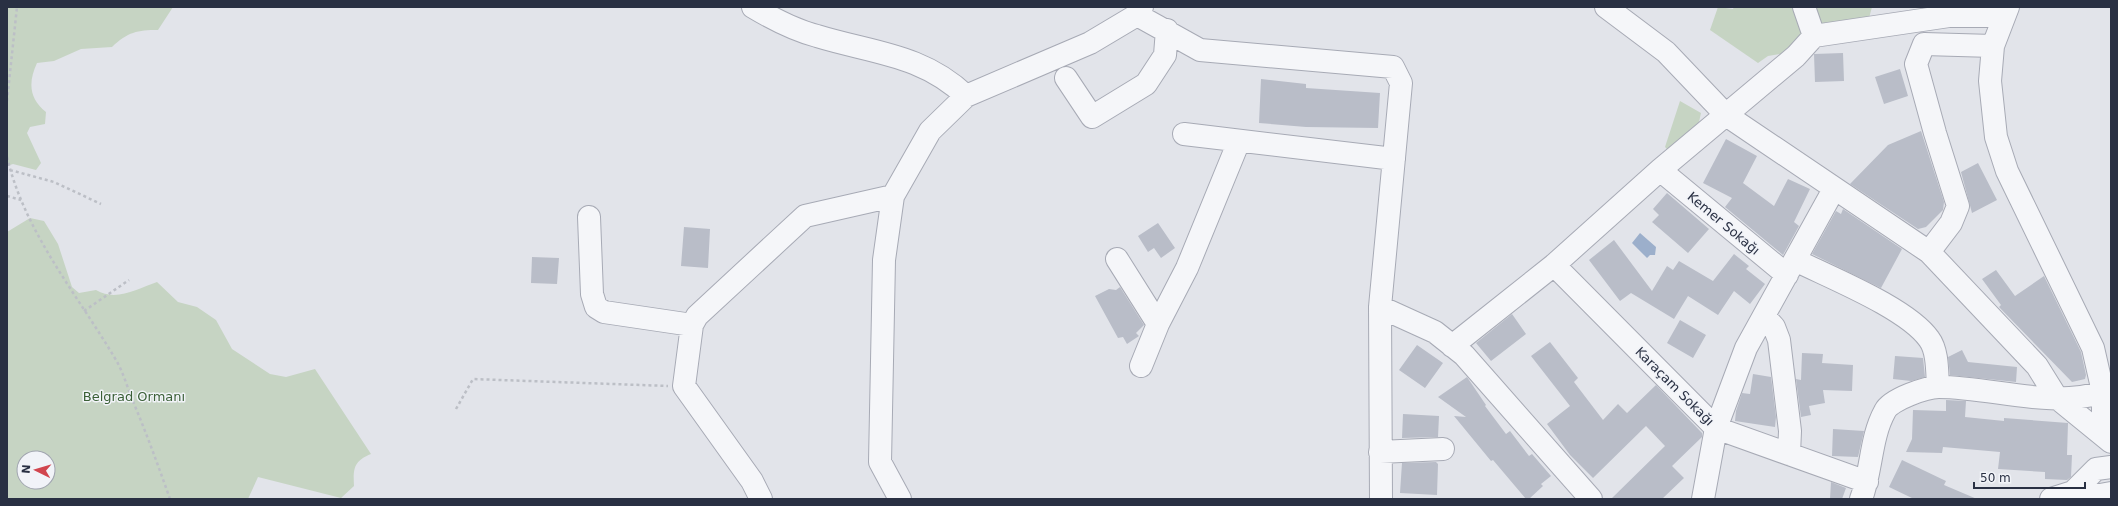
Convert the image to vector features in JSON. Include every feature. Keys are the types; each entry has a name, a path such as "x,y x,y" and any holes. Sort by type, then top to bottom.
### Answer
{"street":[{"path":"753,7 776,20 810,34 920,64 943,76 966,96"},
{"path":"1606,7 1666,52 1726,114 1834,189 1929,252 2037,366 2057,398 2111,441"},
{"path":"1804,7 1814,36"},
{"path":"900,499 880,462 884,260 894,196 930,131 966,96 1090,43 1139,11 1200,50 1393,67 1401,83 1380,307 1381,499"},
{"path":"1452,346 1554,265 1660,170 1796,56 1814,36 1949,16 2006,12 1993,46 1990,81 1996,138 2007,171 2093,348 2107,400 2103,413 2111,441"},
{"path":"1066,78 1092,117 1146,84 1165,55 1167,30"},
{"path":"1929,252 1951,223 1958,206 1935,133 1916,64 1924,44 1993,46"},
{"path":"1184,134 1394,160"},
{"path":"1141,366 1158,324 1187,268 1239,141"},
{"name":"Kemer Sokağı","path":"1660,170 1791,267 1889,307 1914,322 1930,340 1936,361 1938,386"},
{"path":"1703,499 1716,428 1746,348 1834,189"},
{"path":"761,499 752,481 684,386 692,325 697,316 805,216 894,196"},
{"path":"589,217 592,294 596,307 604,312 692,325"},
{"path":"1117,259 1158,324"},
{"name":"Karaçam Sokağı","path":"1554,265 1716,428 1789,454 1864,490"},
{"path":"1380,307 1435,332 1464,355 1591,499"},
{"path":"1764,316 1774,326 1779,340 1790,430 1789,454"},
{"path":"1864,490 1875,438 1885,410 1901,398 1938,386 2046,398 2090,396 2107,400"},
{"path":"1380,452 1443,449"},
{"path":"2073,492 2096,469 2111,467"},
{"path":"2051,499 2073,492 2100,495 2111,493"}],"path":[{"path":"7,101 17,7"},
{"path":"7,157 21,200 32,225 117,362 150,443 170,499"},
{"path":"10,170 54,182 101,204"},
{"path":"7,196 21,200"},
{"path":"84,311 129,280"},
{"path":"456,410 473,380 684,386"}],"green space":[{"path":"7,7 173,7 158,30 138,31 123,38 112,47 81,49 54,61 37,63 31,83 33,96 40,107 46,112 45,124 30,127 27,133 41,163 36,170 13,164 7,166"},
{"path":"1718,7 1733,9 1734,7 1872,7 1869,18 1787,53 1768,56 1758,63 1710,30"},
{"path":"1680,101 1701,113 1699,122 1668,150 1665,147"},
{"name":"Belgrad Ormanı","path":"30,218 44,221 58,244 72,287 79,293 96,290 111,295 119,295 157,282 178,302 197,307 216,320 232,349 270,374 286,377 315,369 371,454 358,462 354,470 354,486 341,498 258,477 248,499 7,499 7,232"}],"water":[{"path":"1640,233 1656,247 1655,255 1650,255 1647,258 1632,243"}],"building":[{"path":"1843,53 1844,81 1815,82 1814,54"},
{"path":"1900,69 1908,96 1884,104 1875,77"},
{"path":"1261,79 1306,84 1306,88 1380,93 1378,128 1306,127 1259,123"},
{"path":"1921,131 1944,202 1943,210 1926,227 1918,229 1850,184 1888,145"},
{"path":"1726,139 1757,156 1743,183 1774,206 1788,179 1810,189 1794,222 1799,226 1783,255 1725,207 1732,198 1703,183"},
{"path":"1978,163 1997,200 1972,213 1961,172"},
{"path":"1667,193 1709,229 1688,253 1652,222 1659,215 1653,209"},
{"path":"1843,209 1902,249 1881,288 1812,254 1836,211 1841,214"},
{"path":"1158,223 1175,248 1161,258 1154,248 1148,252 1138,236"},
{"path":"684,227 710,229 708,268 681,266"},
{"path":"1614,240 1652,291 1667,266 1673,270 1679,261 1713,281 1734,254 1749,266 1746,269 1765,284 1750,304 1734,291 1718,315 1688,296 1674,319 1631,293 1620,301 1589,260"},
{"path":"532,257 559,258 557,284 531,283"},
{"path":"1996,270 2015,296 2044,276 2081,352 2086,375 2085,379 2072,382 1999,307 2001,305 1982,279"},
{"path":"1120,287 1144,325 1136,333 1139,336 1127,344 1123,337 1118,338 1095,296 1109,289 1116,290"},
{"path":"1512,314 1526,334 1491,361 1476,343"},
{"path":"1680,320 1706,335 1693,358 1667,343"},
{"path":"1550,342 1578,378 1574,382 1603,420 1618,404 1627,413 1656,385 1702,433 1702,437 1672,466 1684,478 1662,499 1611,499 1665,446 1646,426 1593,478 1570,455 1547,424 1570,406 1531,356"},
{"path":"1417,345 1443,363 1425,388 1399,370"},
{"path":"1962,350 1968,362 2017,367 2016,382 1950,375 1948,357"},
{"path":"1802,353 1823,354 1822,363 1853,365 1852,391 1823,390 1825,403 1809,406 1811,415 1801,417 1796,379 1801,380"},
{"path":"1895,356 1923,358 1925,377 1911,381 1893,379"},
{"path":"1753,374 1771,377 1776,417 1775,427 1735,421 1736,411 1742,393 1750,394"},
{"path":"1467,377 1486,405 1485,406 1506,434 1510,431 1529,456 1532,454 1551,476 1541,484 1543,486 1529,499 1526,499 1493,460 1491,461 1454,416 1466,417 1438,397"},
{"path":"1946,400 1966,401 1965,417 2004,421 2004,418 2068,423 2067,455 2072,455 2071,477 2067,480 2045,479 2045,472 1998,469 2000,452 1943,447 1942,453 1906,452 1912,439 1913,410 1946,411"},
{"path":"1403,414 1439,416 1438,437 1402,438"},
{"path":"1833,429 1864,431 1858,457 1832,456"},
{"path":"1902,460 1946,481 1944,485 1977,499 1914,499 1889,487"},
{"path":"1436,462 1438,464 1437,495 1400,493 1402,463"},
{"path":"1831,482 1846,488 1842,499 1830,499"}]}
